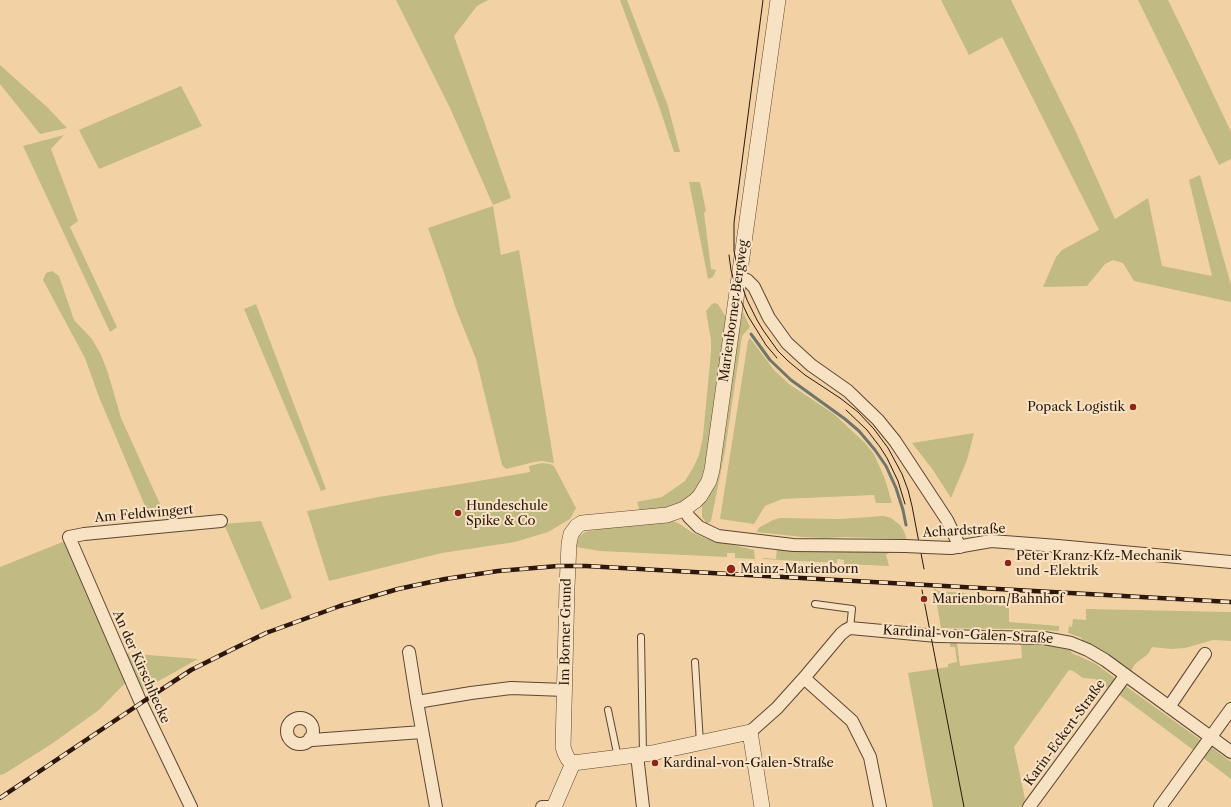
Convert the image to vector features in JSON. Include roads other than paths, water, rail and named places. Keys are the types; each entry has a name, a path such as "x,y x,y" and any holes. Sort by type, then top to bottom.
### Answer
{"street":[{"name":"Marienborner Bergweg","path":"582,523 667,514 684,509 695,502 709,481 712,470 778,0"},
{"path":"739,278 747,280 754,287 769,318 787,343 811,365 848,391 878,420 895,441 947,520 960,547"},
{"name":"Achardstraße","path":"684,509 689,517 699,527 718,536 793,545 951,548 991,541 1066,546 1231,562"},
{"name":"Am Feldwingert","path":"69,537 84,534 221,521"},
{"name":"Im Borner Grund","path":"573,763 568,759 563,747 569,544 571,534 577,526 582,523"},
{"name":"An der Kirschhecke","path":"69,537 141,703 191,807"},
{"path":"542,807 554,807 573,763 640,755 750,732 777,708 841,634 850,628"},
{"name":"Kardinal-von-Galen-Straße","path":"850,628 937,636 1044,638 1071,643 1096,654 1231,752"},
{"path":"409,652 436,807"},
{"path":"1169,707 1205,654"},
{"name":"Karin-Eckert-Straße","path":"1028,807 1125,676"},
{"path":"804,678 852,721 870,757 880,807"},
{"path":"417,702 471,692 511,688 565,690"},
{"path":"1160,807 1231,710"},
{"path":"310,738 312,740 422,732"},
{"path":"750,732 762,807"},
{"path":"640,755 643,807"}],"lane":[{"path":"815,604 852,609 850,628"},
{"path":"640,755 641,637"},
{"path":"695,662 700,743"},
{"path":"608,710 618,758"}],"waterway":[{"path":"751,334 770,360 791,380 845,419 859,431 875,450 886,466 896,488 906,525"}],"tram line":[{"path":"763,0 734,223 734,251 741,283 747,300 757,320 778,351 805,375 858,412 874,429 888,448 902,474 908,490 924,569"},
{"path":"729,255 731,270 737,292 748,316 766,345 777,358"},
{"path":"846,410 867,430 887,458 898,481 905,504"},
{"path":"922,590 964,807"}],"railway":[{"path":"0,798 191,670 231,650 266,633 340,606 398,589 445,579 498,571 558,566 586,566 1231,602"}],"place":[{"name":"Popack Logistik","path":"1133,407"},
{"name":"Hundeschule Spike & Co","path":"458,513"},
{"name":"Peter Kranz Kfz-Mechanik und -Elektrik","path":"1008,563"},
{"name":"Mainz-Marienborn","path":"731,569"},
{"name":"Marienborn/Bahnhof","path":"924,599"},
{"name":"Kardinal-von-Galen-Straße","path":"655,763"}]}
